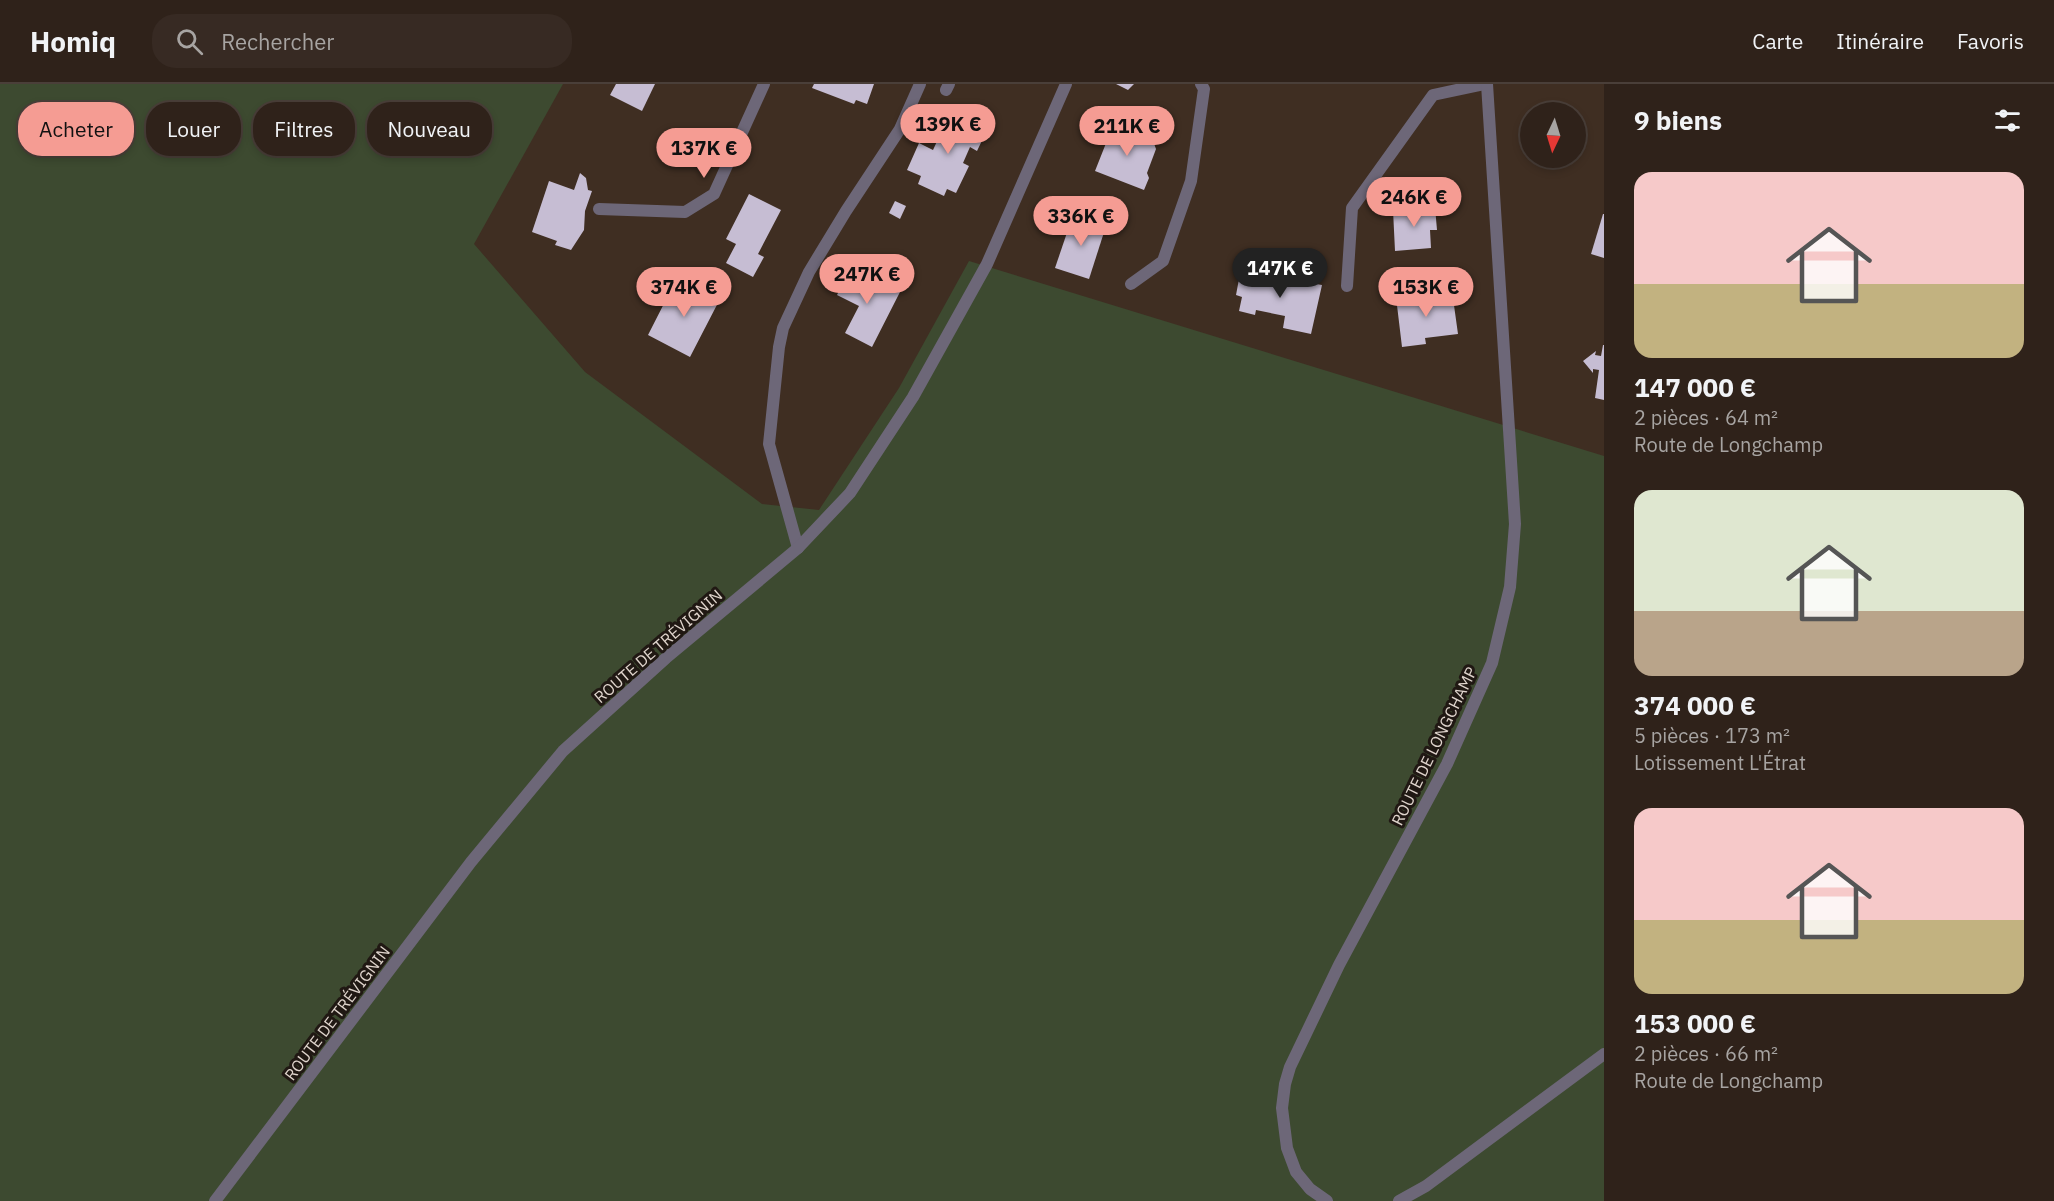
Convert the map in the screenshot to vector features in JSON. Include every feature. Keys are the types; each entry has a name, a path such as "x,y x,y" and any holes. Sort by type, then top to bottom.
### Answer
{"street":[{"path":"599,209 685,212 714,194 764,84"},
{"path":"798,548 769,444 779,346 783,328 809,272 900,129 920,84"},
{"name":"ROUTE DE TRÉVIGNIN","path":"215,1201 471,862 563,752 666,658 798,548 850,493 913,397 987,264 1066,84"},
{"path":"1131,284 1163,261 1167,251 1191,181 1204,89 1201,84"},
{"path":"1347,286 1352,208 1433,95 1486,84"},
{"name":"ROUTE DE LONGCHAMP","path":"1327,1201 1310,1189 1296,1172 1287,1148 1282,1108 1290,1067 1339,965 1447,764 1492,663 1510,587 1515,524 1486,84"},
{"path":"1399,1201 1426,1186 1604,1054"}],"green space":[{"path":"0,84 563,84 474,244 585,372 762,504 819,510 899,388 969,261 1604,456 1604,1201 0,1201"}],"building":[{"path":"616,84 655,84 642,111 610,95"},
{"path":"814,84 874,84 867,104 856,100 854,104 812,88"},
{"path":"1116,84 1134,84 1128,90"},
{"path":"951,111 988,128 977,151 970,147 963,163 969,166 956,193 947,189 944,196 918,184 921,176 907,170 919,143 933,150"},
{"path":"1114,123 1152,138 1156,149 1147,173 1149,178 1144,190 1095,171"},
{"path":"580,173 586,178 588,190 592,191 585,211 584,230 571,250 555,245 557,241 532,232 549,181 574,190"},
{"path":"749,194 781,210 758,254 764,257 753,277 726,263 736,244 726,239"},
{"path":"895,201 906,206 900,219 889,213"},
{"path":"1435,207 1437,230 1430,230 1431,248 1395,251 1393,210"},
{"path":"1604,214 1604,258 1591,254"},
{"path":"1073,215 1106,226 1089,279 1055,268"},
{"path":"851,267 900,292 872,347 845,333 859,306 837,295"},
{"path":"1246,267 1265,270 1264,275 1322,285 1311,334 1283,328 1285,316 1256,310 1255,315 1239,311 1242,297 1236,295 1239,279 1251,280 1243,279"},
{"path":"675,282 693,291 697,284 721,297 690,357 648,335"},
{"path":"1452,291 1458,334 1425,338 1426,344 1402,347 1396,297 1414,295 1420,300 1426,299 1425,294"},
{"path":"1603,345 1604,400 1595,398 1599,370 1593,369 1593,373 1583,361 1596,351 1595,355 1601,356"}]}
